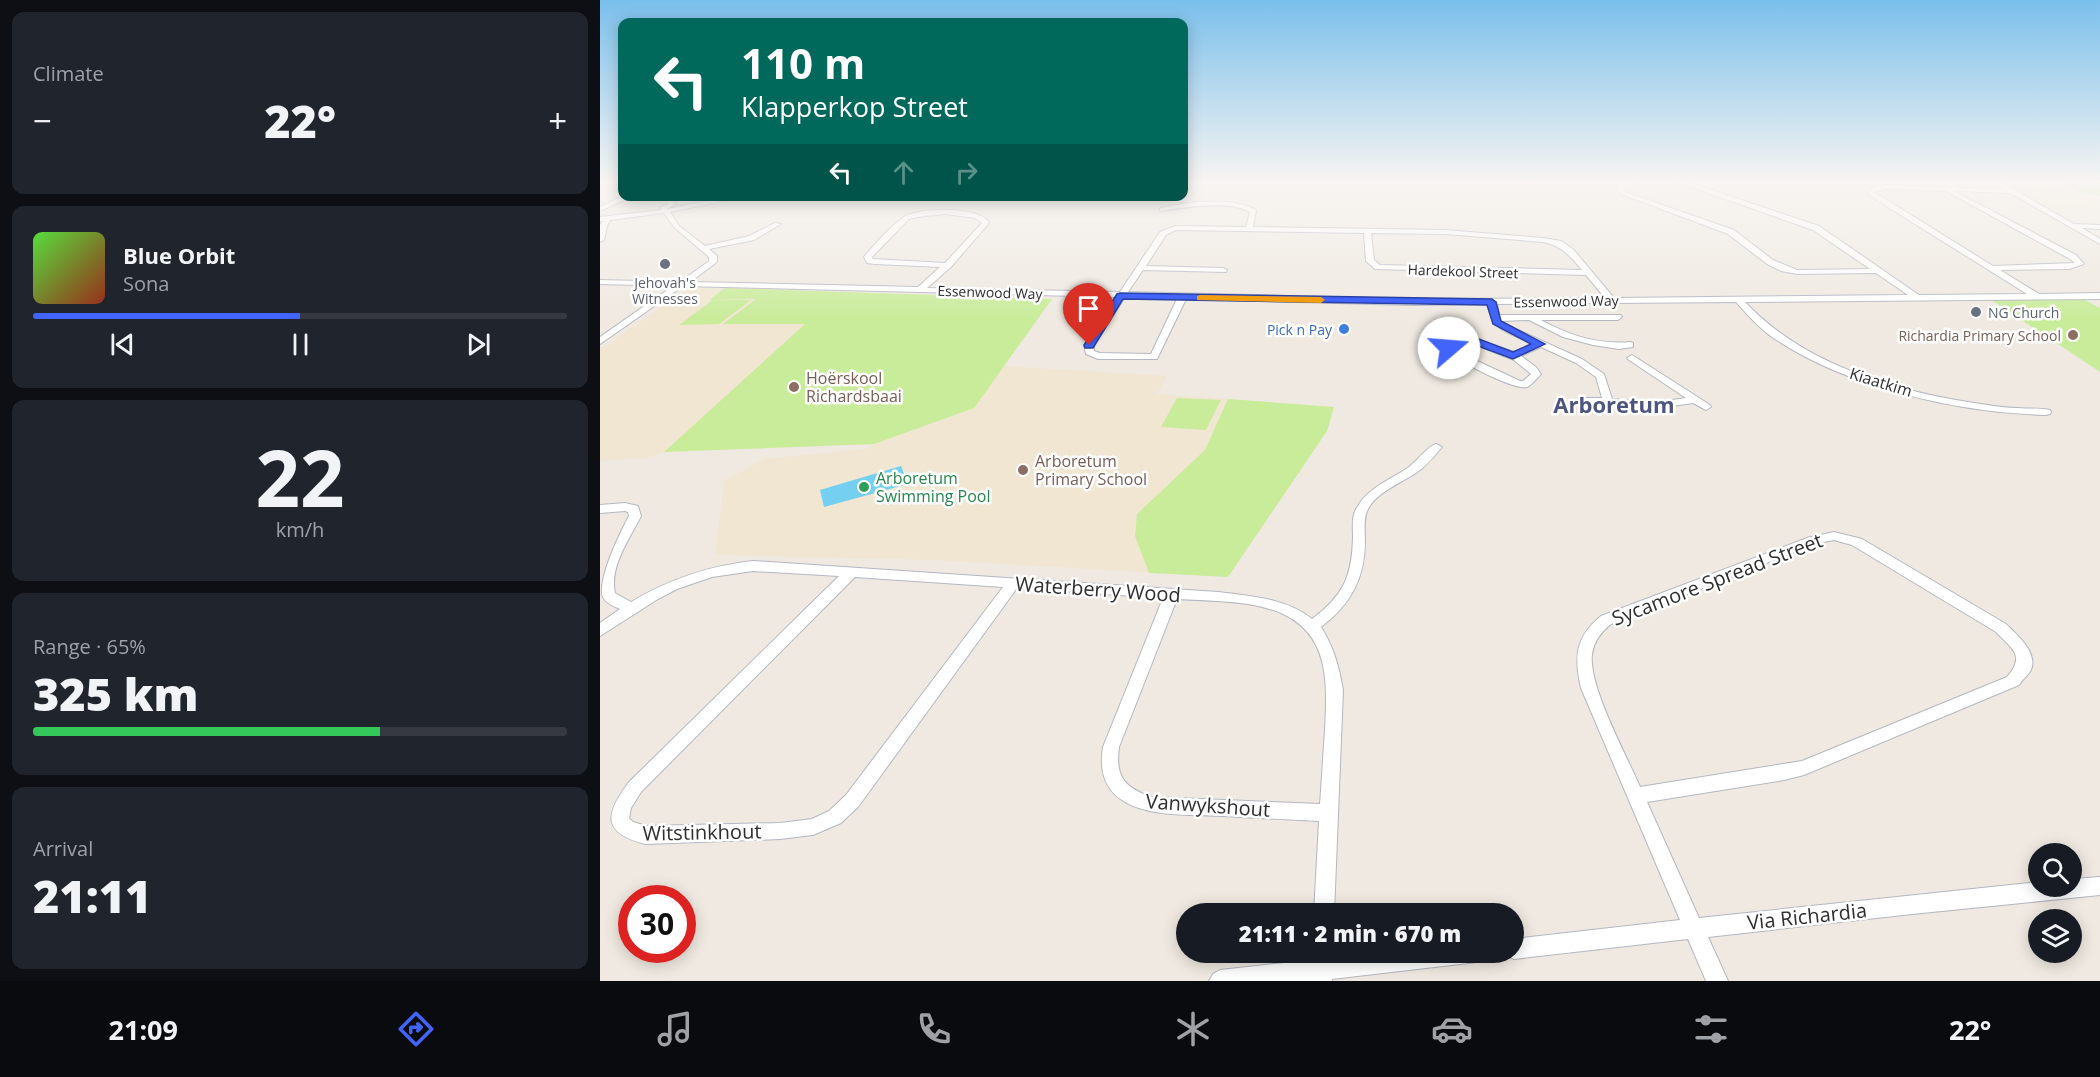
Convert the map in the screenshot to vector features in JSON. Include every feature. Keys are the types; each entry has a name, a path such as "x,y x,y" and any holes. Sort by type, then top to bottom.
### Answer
{"street":[{"path":"600,341 713,262 713,256 677,227"},
{"path":"704,248 751,238 772,227"},
{"path":"898,227 868,257 870,261 948,264"},
{"path":"921,290 984,227"},
{"path":"1717,227 1731,232 1770,262 1784,269 1797,272 1876,270"},
{"path":"1812,227 1917,297"},
{"path":"1924,227 2037,296"},
{"path":"1992,268 2075,267 2080,264 2073,257 2017,227"},
{"path":"2073,227 2100,242"},
{"path":"1182,298 1155,356 1147,358 1094,355 1088,348 1120,296 1167,230 1183,228 1460,233 1543,240 1566,248 1612,301"},
{"name":"Hardekool Street","path":"1367,230 1370,261 1378,267 1589,273"},
{"path":"1140,268 1223,270"},
{"name":"Essenwood Way","path":"600,282 1182,298 1492,302 2100,296"},
{"name":"Kiaatkim","path":"1738,299 1763,324 1796,348 1866,378 1941,399 2017,412 2046,412"},
{"path":"1492,302 1495,318 1504,328 1579,361 1601,376 1608,402"},
{"path":"1495,318 1618,317"},
{"path":"1531,318 1550,328 1594,342 1617,347 1630,345"},
{"path":"1513,356 1536,372 1526,384 1514,383 1457,355 1450,351 1448,346 1457,340 1471,340 1513,356 1540,344"},
{"path":"1632,358 1706,407"},
{"path":"1587,400 1662,406 1695,400"},
{"path":"1312,626 1332,612 1344,599 1352,585 1358,556 1358,521 1363,506 1430,458 1436,447"},
{"path":"600,509 626,507 634,509 634,516 607,570 605,584 609,595 632,608"},
{"name":"Sycamore Spread Street","path":"1635,796 1785,773 1804,768 1857,748 2013,681 2024,668 2022,653 2011,636 1994,623 1857,542 1834,536 1812,541 1606,620 1591,635 1585,653 1586,675 1635,796 1717,981"},
{"name":"Waterberry Wood","path":"600,631 650,596 681,582 735,567 1172,594 1273,604 1297,613 1312,626 1326,647 1333,664 1335,690 1325,903"},
{"name":"Witstinkhout","path":"851,573 635,787 627,798 620,815 620,821 625,829 646,836 780,831 813,827 835,817 865,785 1013,584"},
{"name":"Vanwykshout","path":"1172,594 1111,747 1108,759 1117,785 1124,794 1152,804 1329,813"},
{"name":"Via Richardia","path":"1524,948 1912,904 2100,886"},
{"path":"1220,981 1363,963"}],"shaded area":[{"path":"689,287 1052,299 1004,366 1167,376 1157,394 1334,407 1327,431 1228,577 934,560 715,555 724,481 764,459 866,449 873,444 664,452 647,458 600,461 600,350"}],"green space":[{"name":"Hoërskool Richardsbaai","path":"725,288 1052,299 974,408 874,444 664,452 805,324 723,324 756,299 709,300"},
{"name":"Richardia Primary School","path":"2082,298 2100,308 2100,372 1990,299"},
{"path":"713,300 751,300 719,324 679,325"},
{"path":"1177,398 1221,400 1206,430 1161,427"},
{"path":"1228,399 1334,407 1327,431 1228,577 1149,573 1135,536 1137,514 1205,450"}],"water":[{"name":"Arboretum Swimming Pool","path":"901,466 908,484 824,507 820,490"}],"slow traffic":[{"path":"1200,298 1321,300"}],"place":[{"name":"Jehovah's Witnesses","path":"665,264"},
{"name":"NG Church","path":"1976,312"},
{"name":"Pick n Pay","path":"1344,329"},
{"name":"Richardia Primary School","path":"2073,335"},
{"name":"Hoërskool Richardsbaai","path":"794,387"},
{"name":"Arboretum Primary School","path":"1023,470"},
{"name":"Arboretum Swimming Pool","path":"864,487"}],"district":[{"name":"Arboretum","path":"1614,404"}],"route":[{"path":"1089,345 1120,296 1492,302 1497,322 1504,328 1540,344 1513,356 1480,341 1467,339 1450,343 1449,348"}]}
